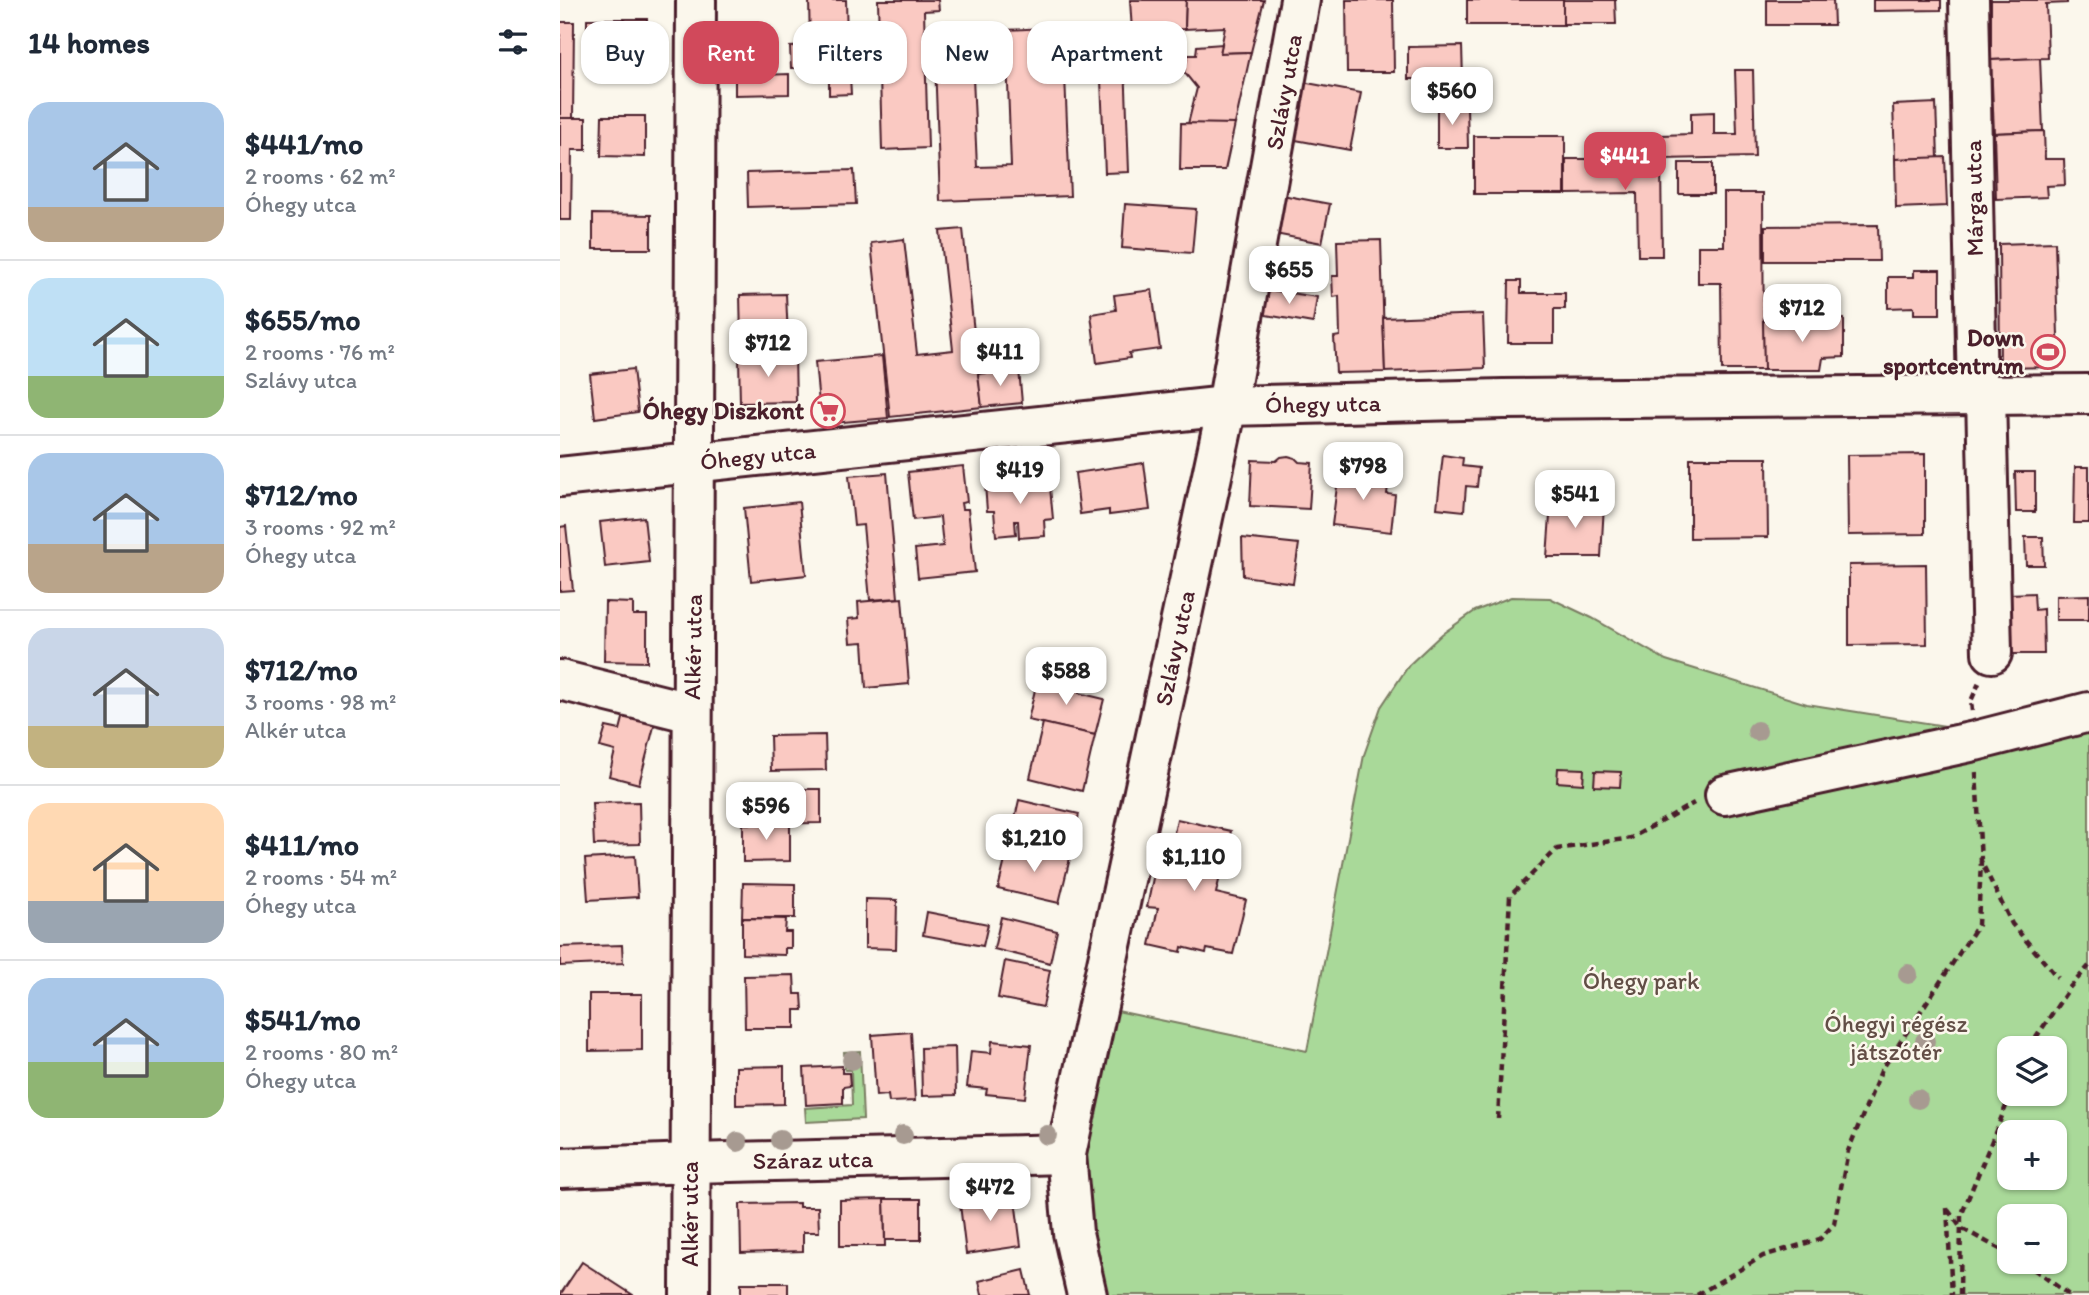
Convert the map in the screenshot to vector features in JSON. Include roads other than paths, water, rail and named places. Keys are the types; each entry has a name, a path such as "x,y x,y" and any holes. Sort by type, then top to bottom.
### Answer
{"street":[{"name":"Alkér utca","path":"690,1295 696,0"},
{"name":"Szlávy utca","path":"1087,1295 1073,1233 1066,1154 1227,406 1300,0"},
{"name":"Márga utca","path":"1969,0 1992,653"},
{"name":"Óhegy utca","path":"560,477 1227,406 1503,399 2089,394"},
{"path":"560,680 692,713"},
{"path":"1725,795 1975,741 2089,712"},
{"name":"Száraz utca","path":"560,1168 1066,1154"}],"place":[{"name":"Down sportcentrum","path":"2048,352"},
{"name":"Óhegy Diszkont","path":"828,411"}],"park label":[{"name":"Óhegy park","path":"1641,981"},
{"name":"Óhegyi régész játszótér","path":"1896,1038"}]}
